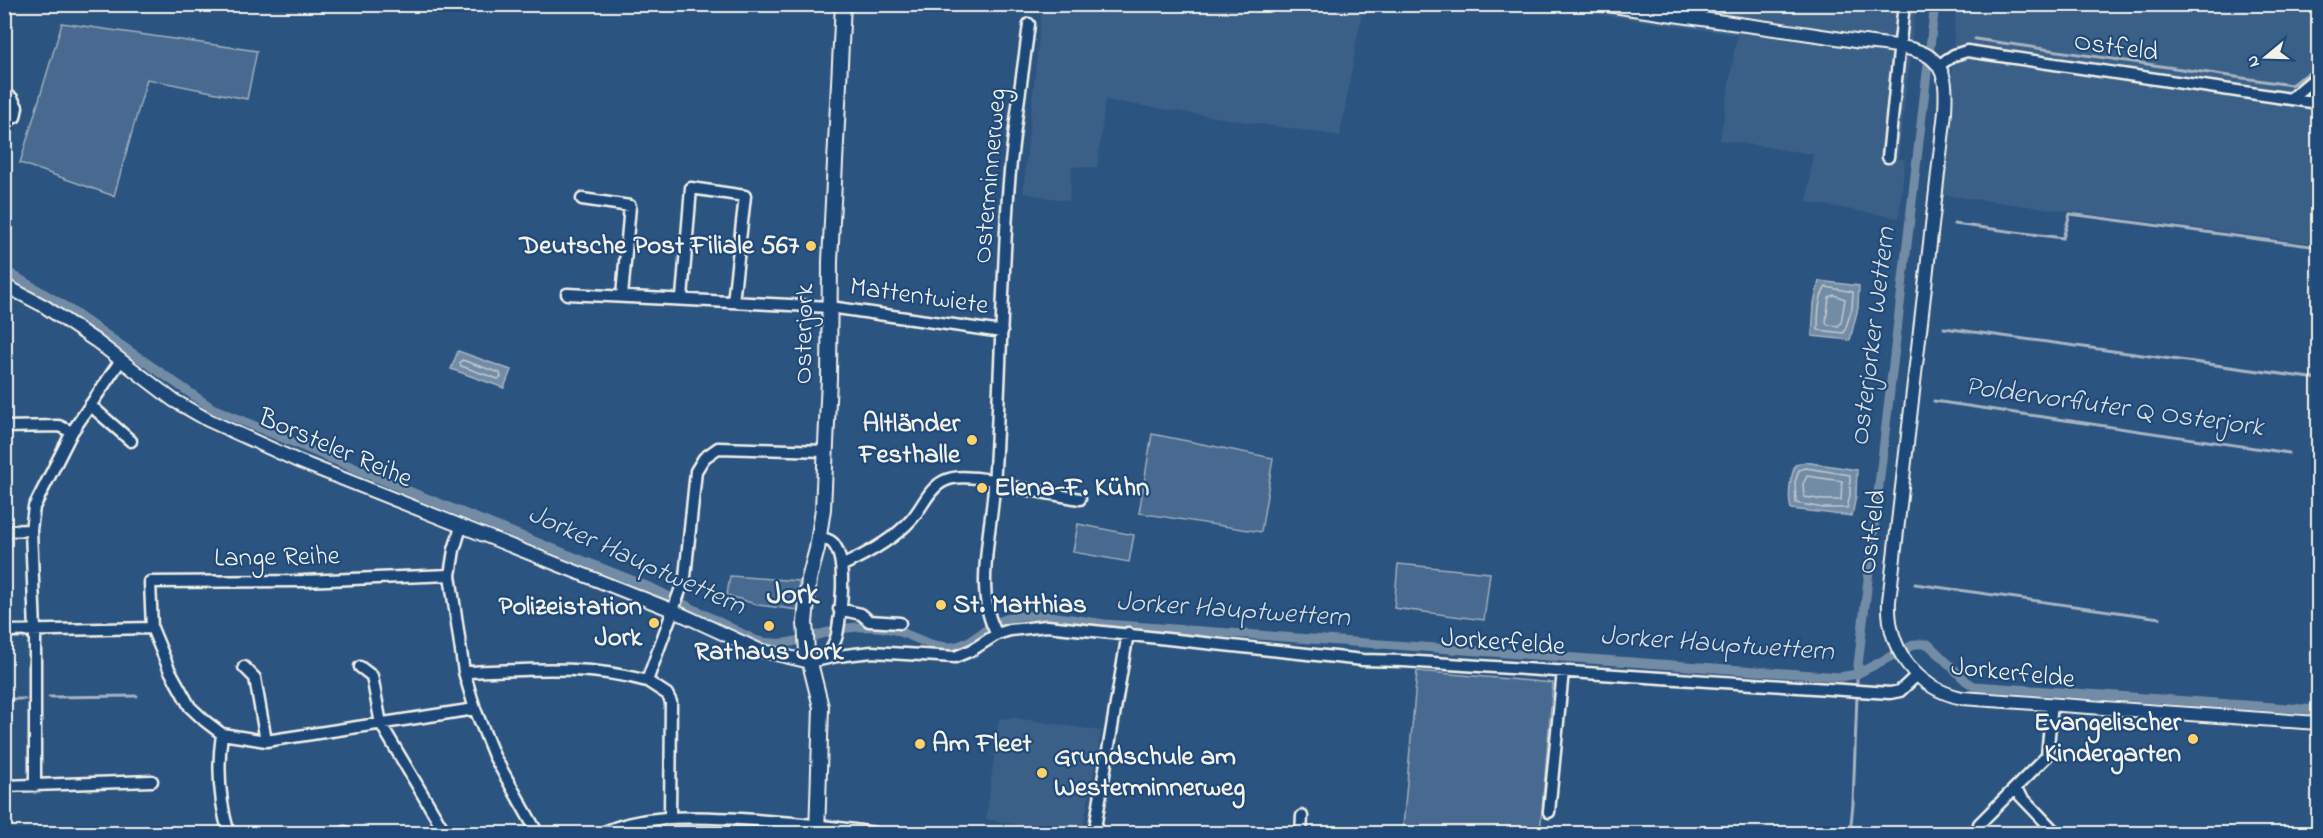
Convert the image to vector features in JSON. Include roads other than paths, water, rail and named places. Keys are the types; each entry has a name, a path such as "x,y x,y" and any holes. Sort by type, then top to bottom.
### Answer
{"main road":[{"name":"Osterjork","path":"818,829 821,707 805,638 809,579 823,508 830,261 843,4"}],"street":[{"path":"1601,4 1900,48 1921,52 1937,64"},
{"path":"1888,157 1904,4"},
{"name":"Osterminnerweg","path":"994,629 985,585 985,566 994,482 1009,184 1014,128 1029,24"},
{"name":"Ostfeld","path":"1917,675 1904,661 1895,643 1890,627 1889,601 1945,112 1946,85 1937,64 1967,51 2319,103"},
{"path":"2291,98 2314,79 2319,80"},
{"path":"4,96 12,98 17,107 15,117 4,122"},
{"path":"682,298 691,188 745,196 733,302"},
{"path":"582,199 630,206 622,296"},
{"name":"Borsteler Reihe","path":"4,285 44,306 173,400 208,420 298,461 461,527 675,602 759,650 810,662"},
{"name":"Mattentwiete","path":"567,294 830,307 1002,332"},
{"path":"35,786 35,631 32,530 34,507 72,432 121,360"},
{"path":"90,405 131,441"},
{"path":"4,427 59,426 72,432"},
{"path":"647,681 686,571 696,471 704,458 718,448 826,451"},
{"path":"841,566 862,556 910,522 936,486 954,478 994,482 1080,499"},
{"path":"461,527 454,549 450,575 464,672 475,709 495,756 538,834"},
{"path":"4,531 32,530"},
{"path":"819,537 829,540 836,546 841,566 842,585 837,630 831,657"},
{"name":"Lange Reihe","path":"152,628 150,582 303,581 450,575"},
{"path":"839,609 861,614 869,621 900,623"},
{"name":"Jorkerfelde","path":"994,629 1047,626 1363,660 1890,693 1900,691 1917,675 1937,690 1954,696 2319,723"},
{"path":"4,632 152,628 169,669 190,707 222,734 266,741 475,709"},
{"path":"810,662 872,652 955,657 972,650 994,629"},
{"path":"1094,834 1128,633"},
{"path":"244,666 255,678 266,741"},
{"path":"360,668 372,676 381,724 446,834"},
{"path":"464,672 558,668 631,677 647,681 667,694 671,702 670,816"},
{"path":"1549,812 1563,671"},
{"path":"1978,834 1979,824 2047,756 2052,704"},
{"path":"222,734 219,787 229,834"},
{"path":"4,786 152,781"},
{"path":"2015,790 2057,834"},
{"path":"600,834 612,828 670,816 881,834"},
{"path":"1301,834 1302,816"}],"water":[{"path":"1819,281 1859,286 1858,308 1850,340 1812,336 1814,303"},
{"path":"458,351 511,370 504,388 451,369"},
{"path":"1805,462 1857,470 1856,496 1852,516 1791,509 1789,492 1793,471 1795,465"}],"waterway":[{"name":"Osterjorker Wettern","path":"1857,674 1935,4"},
{"path":"1975,39 2291,85 2318,67"},
{"path":"1954,224 2063,238 2070,214 2318,247"},
{"name":"Jorker Hauptwettern","path":"4,270 60,303 212,408 416,494 654,589 755,640 767,643 802,640 854,627 871,627 894,630 929,643 951,647 971,640 1003,620 1041,615 1104,624 1840,677 1857,674 1915,644 1928,644 1974,686 2318,710"},
{"path":"1944,328 2318,379"},
{"name":"Poldervorfluter Q Osterjork","path":"1934,401 2289,453"},
{"path":"1915,584 2160,618"},
{"path":"1857,674 1857,688"},
{"path":"1850,834 1857,695"},
{"path":"49,697 137,696"},
{"path":"4,699 25,699"}],"place":[{"name":"Deutsche Post Filiale 567","path":"811,246"},
{"name":"Altländer Festhalle","path":"972,440"},
{"name":"Elena-F. Kühn","path":"982,488"},
{"name":"St. Matthias","path":"941,605"},
{"name":"Polizeistation Jork","path":"654,623"},
{"name":"Rathaus Jork","path":"769,626"},
{"name":"Evangelischer Kindergarten","path":"2193,739"},
{"name":"Am Fleet","path":"920,744"},
{"name":"Grundschule am Westerminnerweg","path":"1042,773"}],"district":[{"name":"Jork","path":"793,596"}]}
